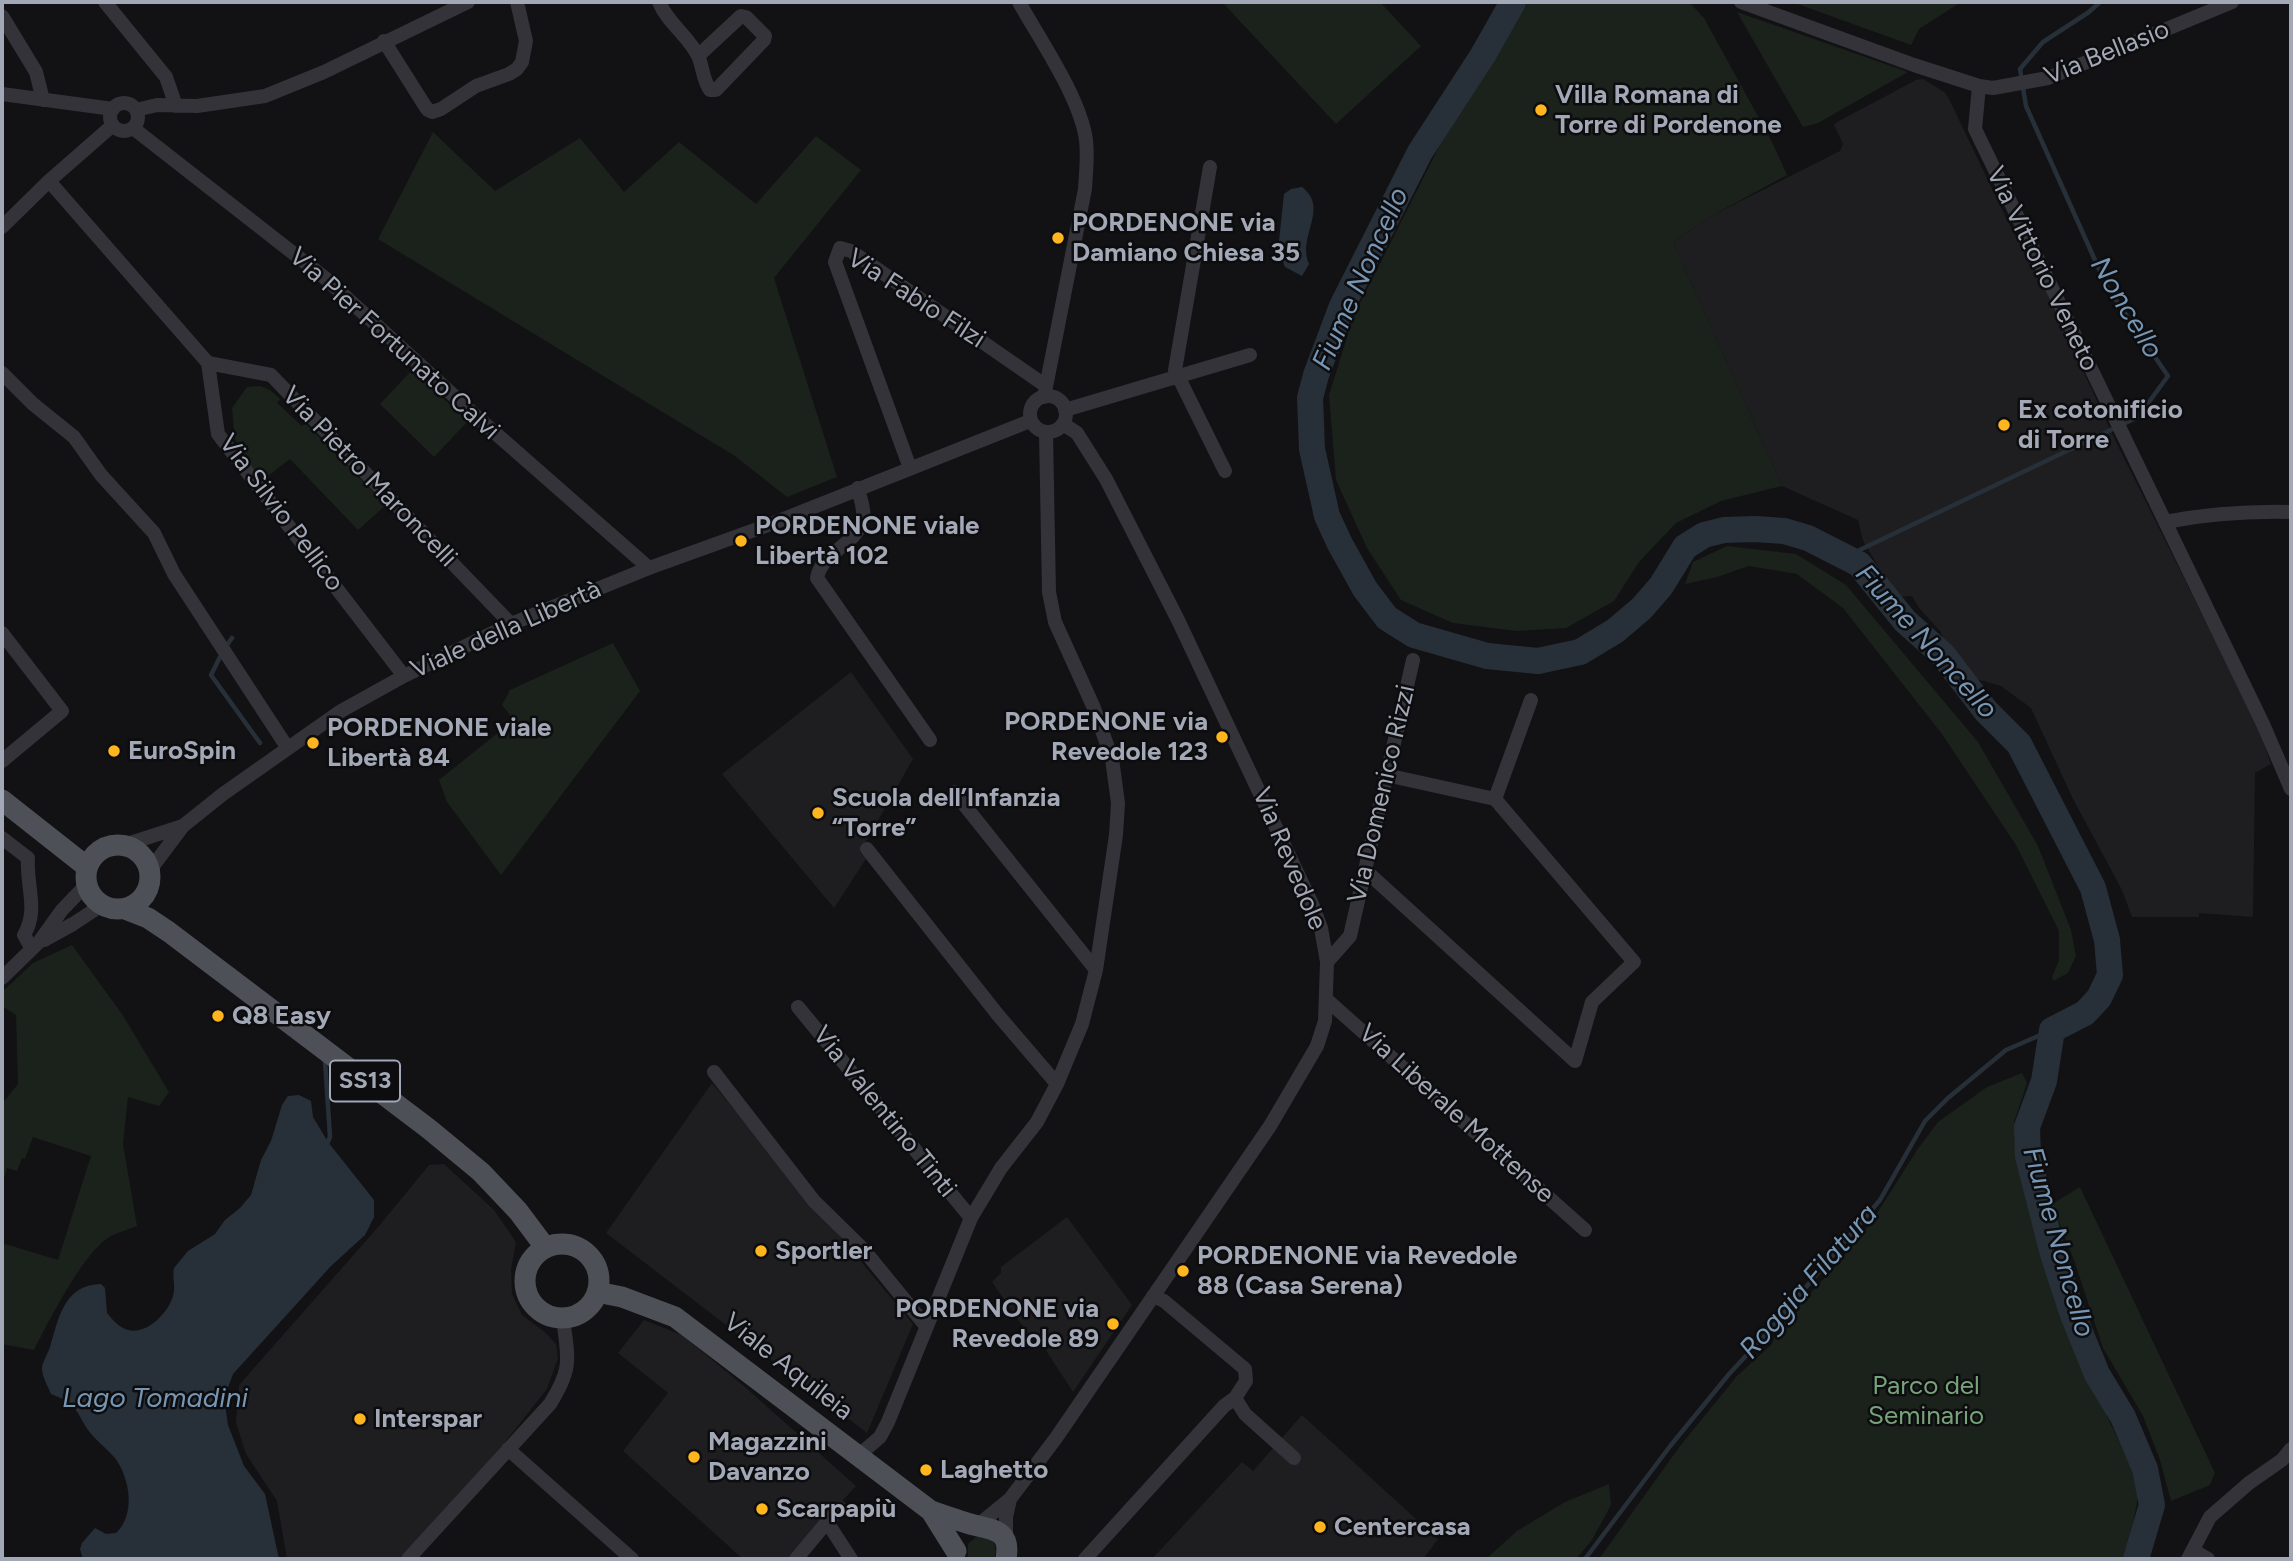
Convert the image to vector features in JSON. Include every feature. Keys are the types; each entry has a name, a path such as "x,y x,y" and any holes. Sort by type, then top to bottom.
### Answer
{"main road":[{"path":"2,800 91,868"},
{"path":"102,905 92,897 91,868 111,846 124,845 141,854 169,932"},
{"path":"125,909 139,902 148,891 150,877"},
{"name":"SS13","path":"102,905 117,910 125,909 148,918 169,932 429,1129 481,1172 518,1212 545,1247"},
{"path":"565,1243 574,1245 588,1254 598,1270 597,1292 592,1303 581,1312 563,1318 554,1317 539,1310 528,1296 525,1284 530,1261 545,1247 565,1243"},
{"name":"Viale Aquileia","path":"597,1292 622,1297 675,1317 931,1511 995,1529 1008,1553"},
{"name":"Viale Aquileia","path":"931,1511 956,1557"},
{"name":"Viale Aquileia","path":"956,1557 962,1535 977,1526"}],"street":[{"path":"105,2 166,77 176,106"},
{"path":"2,94 113,109 125,104 136,110 158,105 232,102 265,96 324,72 468,2"},
{"path":"384,41 425,106 428,110 436,111 476,86 517,69 522,62 526,41 517,2"},
{"path":"659,2 664,15 698,56 705,84 710,90 716,90 765,36 746,17 741,16 698,56"},
{"path":"1019,2 1079,114 1086,138 1087,162 1085,189 1045,391 1032,404 1029,411 1030,421 1038,430 1046,433 1058,429 1064,417 1177,376 1250,355"},
{"path":"1741,2 1979,86"},
{"name":"Via Bellasio","path":"1979,86 2005,88 2039,81 2232,2"},
{"path":"2,16 36,72 43,100"},
{"name":"Via Vittorio Veneto","path":"1979,86 1975,129 2263,724 2291,789"},
{"path":"113,109 113,125 125,131 133,128 138,120 136,110"},
{"path":"2,227 113,125"},
{"name":"Via Pier Fortunato Calvi","path":"133,128 325,278 477,417 649,568"},
{"path":"1210,167 1194,269 1174,362 1177,376 1225,471"},
{"path":"49,181 208,363"},
{"name":"Via Fabio Filzi","path":"910,468 835,262 840,248 851,251 1045,391"},
{"name":"Via Pietro Maroncelli","path":"208,363 271,375 511,624"},
{"name":"Via Silvio Pellico","path":"208,363 218,434 404,676"},
{"path":"2,373 33,404 74,437 101,475 154,533 174,574 288,747"},
{"path":"1045,391 1057,399 1064,417"},
{"name":"Via Revedole","path":"977,1526 1010,1499 1056,1437 1270,1126 1317,1046 1325,1021 1327,962 1321,928 1312,904 1184,631 1106,479 1064,417"},
{"name":"Viale della Libertà","path":"124,845 183,826 341,711 404,676 511,624 1030,421"},
{"path":"858,1456 880,1437 971,1218 1001,1168 1037,1122 1057,1084 1082,1024 1096,970 1116,835 1118,803 1112,759 1094,708 1055,622 1049,592 1046,433"},
{"path":"858,488 863,511 862,522 857,531 818,568 817,578 930,740"},
{"path":"2165,522 2250,511 2291,512"},
{"path":"2,633 62,711 2,761"},
{"name":"Via Domenico Rizzi","path":"1327,962 1350,936 1413,660"},
{"path":"1495,799 1531,700"},
{"path":"1366,872 1575,1060 1592,1002 1634,962 1495,799 1386,775"},
{"path":"954,792 1096,970"},
{"name":"Viale della Libertà","path":"150,877 183,826"},
{"path":"2,838 29,858 27,873 33,912 31,923 24,935 36,946"},
{"path":"867,849 998,1015 1057,1084"},
{"path":"2,978 36,946 91,868"},
{"path":"36,946 102,905"},
{"name":"Via Liberale Mottense","path":"1326,999 1585,1230"},
{"name":"Via Valentino Tinti","path":"798,1007 971,1218"},
{"path":"714,1072 814,1201 863,1249 926,1326"},
{"path":"1085,1559 1224,1406 1235,1398 1246,1381 1245,1369 1164,1301 1153,1296"},
{"path":"408,1559 550,1404 561,1386 569,1363 563,1318"},
{"path":"1235,1398 1245,1415 1294,1458"},
{"path":"508,1449 632,1559"},
{"path":"2207,1559 2190,1555 2210,1517 2249,1483 2282,1460 2291,1449"},
{"name":"Via Revedole","path":"1008,1553 1006,1517 1010,1499"},
{"path":"796,1559 840,1508"},
{"path":"827,1522 851,1559"}],"shaded area":[{"name":"Ex cotonificio di Torre","path":"1923,79 1948,97 2009,224 2043,285 2118,446 2257,724 2271,764 2255,773 2253,917 2199,913 2199,917 2132,917 2122,890 2073,799 2031,708 2001,686 1966,676 1962,664 1946,645 1940,631 1912,596 1897,597 1863,541 1858,520 1782,486 1673,242 1713,215 1840,151 1843,144 1834,125 1837,122 1916,80"},
{"name":"Scuola dell’Infanzia “Torre”","path":"851,672 913,759 860,852 866,859 834,908 722,774"},
{"path":"712,1083 913,1324 867,1433 606,1233"},
{"path":"444,1164 494,1210 516,1242 511,1270 512,1294 522,1315 556,1344 558,1358 547,1389 483,1470 399,1559 287,1559 277,1501 246,1454 236,1423 239,1385 429,1165"},
{"path":"1067,1217 1132,1305 1073,1392 1036,1335 1031,1338 992,1282 1001,1273 1001,1267"},
{"path":"644,1320 682,1335 744,1386 856,1486 789,1559 743,1559 623,1451 668,1393 618,1353"},
{"path":"1302,1415 1438,1539 1423,1559 1152,1559 1242,1462 1253,1471"}],"green space":[{"path":"1222,2 1380,2 1421,46 1336,124"},
{"path":"1521,2 1689,2 1704,18 1772,142 1787,175 1713,215 1673,242 1782,486 1721,501 1676,523 1639,562 1614,601 1566,628 1517,631 1453,623 1401,600 1367,548 1336,480 1329,395 1354,315 1444,137"},
{"path":"1792,2 1961,2 1919,29 1911,45"},
{"path":"1737,12 1908,72 1818,123 1803,127"},
{"path":"433,132 495,191 580,138 624,192 679,142 756,204 816,136 861,170 774,278 837,477 787,497 735,456 378,239"},
{"path":"412,370 468,421 434,457 380,404"},
{"path":"260,386 280,399 277,403 302,426 305,423 386,505 358,530 290,459 264,479 255,469 251,470 235,439 232,408 247,387"},
{"path":"1727,546 1796,554 1846,585 1978,742 2038,846 2071,930 2076,956 2068,973 2053,981 2059,960 2059,931 2016,845 1942,734 1843,608 1797,574 1749,566 1685,584 1693,562"},
{"path":"613,643 640,691 501,875 447,802 439,780 514,720 502,705 510,690"},
{"path":"72,945 122,1014 169,1092 159,1106 128,1097 123,1144 137,1226 111,1236 90,1256 68,1288 34,1350 2,1344 2,1243 58,1260 91,1156 33,1137 25,1159 22,1158 17,1171 7,1168 2,1185 2,1104 18,1084 16,1015 2,1006 2,992 33,963"},
{"name":"Parco del Seminario","path":"2022,1073 2027,1083 2014,1122 2030,1214 2079,1357 2131,1467 2138,1496 2131,1537 2122,1559 1599,1559 1680,1446 1737,1376 1772,1344 1778,1328 1834,1268 1871,1223 1938,1122 1987,1087"},
{"path":"2080,1187 2215,1473 2210,1485 2171,1501 2160,1460 2143,1416 2103,1348 2052,1204"},
{"path":"1609,1484 1611,1505 1592,1540 1576,1559 1486,1559 1517,1531 1565,1502"},
{"path":"981,1536 994,1542 994,1559 968,1558 968,1544"}],"water":[{"path":"1302,187 1310,195 1313,213 1306,253 1309,264 1302,276 1285,267 1278,250 1284,194 1291,189"},
{"name":"Lago Tomadini","path":"299,1095 311,1101 313,1117 328,1142 374,1200 374,1217 365,1235 331,1266 233,1374 224,1398 228,1425 244,1466 265,1494 279,1559 83,1559 80,1549 82,1543 95,1528 106,1534 116,1533 122,1525 129,1496 124,1476 115,1458 92,1435 73,1407 51,1394 44,1378 43,1365 60,1314 71,1296 79,1290 101,1284 105,1288 107,1313 116,1323 131,1331 154,1323 166,1310 173,1296 174,1268 188,1251 215,1234 225,1220 251,1195 282,1105 288,1096"}],"waterway":[{"name":"Fiume Noncello","path":"1513,2 1483,55 1420,152 1342,306 1316,375 1310,398 1312,449 1327,516 1365,589 1387,618 1414,635 1487,656 1538,661 1580,652 1615,631 1642,608 1661,586 1685,547 1704,535 1724,530 1755,529 1784,531 1808,538 1859,564 1905,621 1943,655 1986,711 2019,744 2093,888 2107,940 2110,975 2099,998 2085,1013 2052,1030 2044,1081 2027,1127 2028,1156 2053,1254 2073,1315 2097,1374 2123,1417 2145,1469 2152,1505 2136,1559"},
{"name":"Noncello","path":"1847,556 2138,417 2168,376 2107,287 2026,106 2020,69 2043,42 2100,2"},
{"path":"227,645 232,638"},
{"path":"220,657 211,675 260,743"},
{"name":"Roggia Filatura","path":"1585,1559 1671,1445 1730,1373 1880,1200 1925,1121 1948,1098 2006,1050 2052,1030"},
{"path":"325,1061 330,1137 326,1146"}],"place":[{"name":"Villa Romana di Torre di Pordenone","path":"1541,110"},
{"name":"PORDENONE via Damiano Chiesa 35","path":"1058,238"},
{"name":"Ex cotonificio di Torre","path":"2004,425"},
{"name":"PORDENONE viale Libertà 102","path":"741,541"},
{"name":"PORDENONE via Revedole 123","path":"1222,737"},
{"name":"PORDENONE viale Libertà 84","path":"313,743"},
{"name":"EuroSpin","path":"114,751"},
{"name":"Scuola dell’Infanzia “Torre”","path":"818,813"},
{"name":"Q8 Easy","path":"218,1016"},
{"name":"Sportler","path":"761,1251"},
{"name":"PORDENONE via Revedole 88 (Casa Serena)","path":"1183,1271"},
{"name":"PORDENONE via Revedole 89","path":"1113,1324"},
{"name":"Interspar","path":"360,1419"},
{"name":"Magazzini Davanzo","path":"694,1457"},
{"name":"Laghetto","path":"926,1470"},
{"name":"Scarpapiù","path":"762,1509"},
{"name":"Centercasa","path":"1320,1527"}]}
